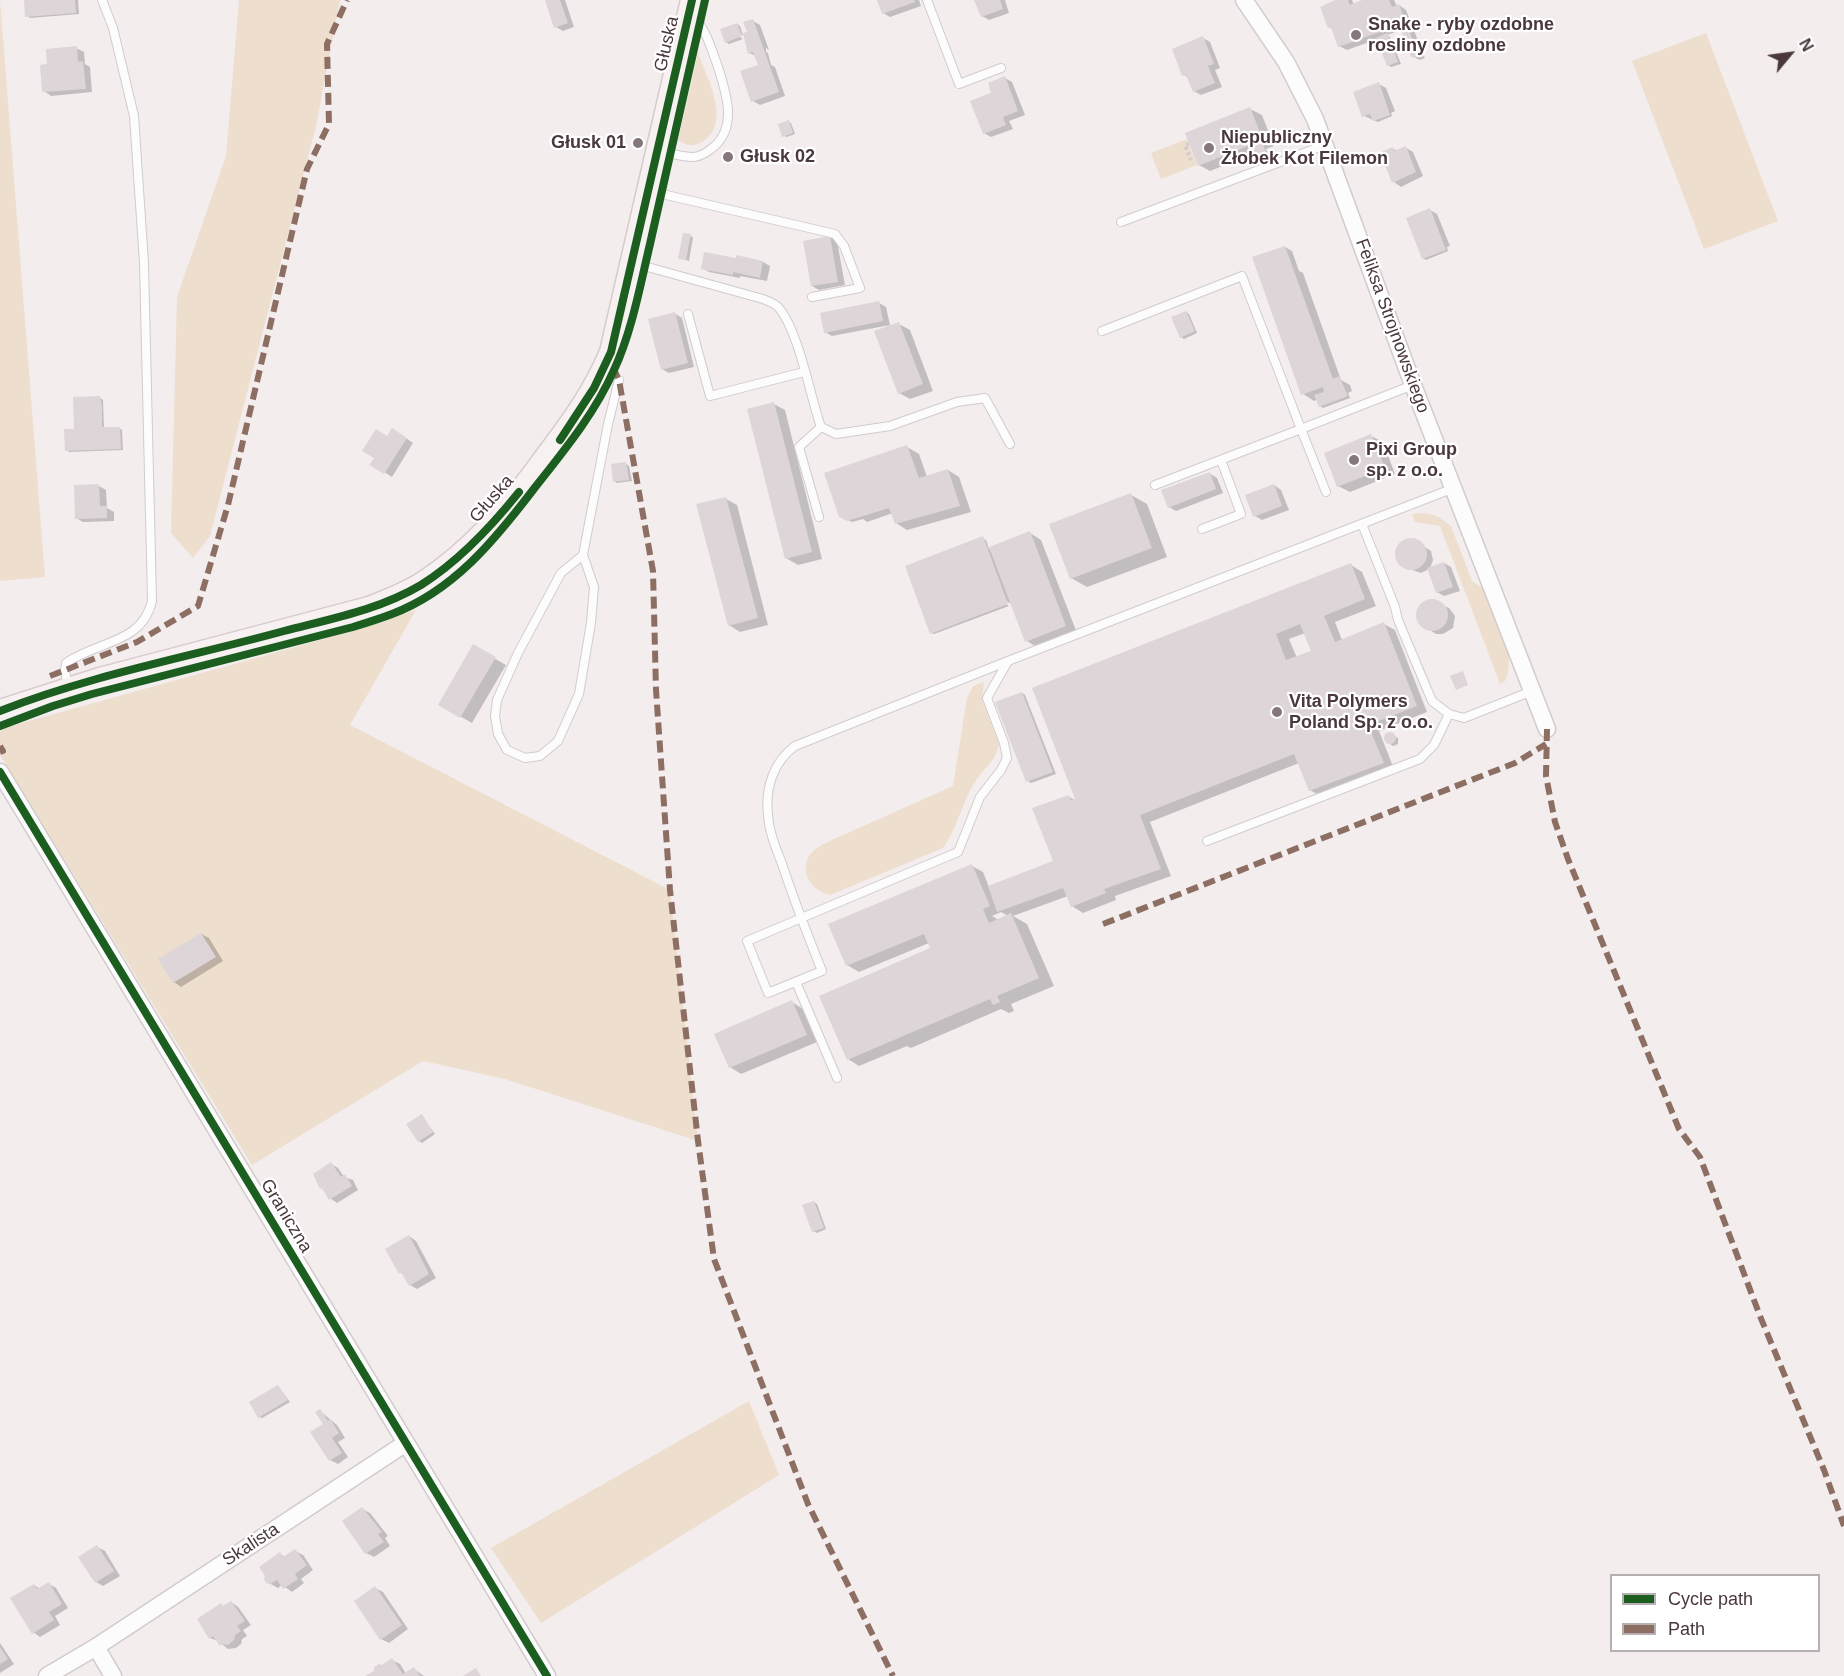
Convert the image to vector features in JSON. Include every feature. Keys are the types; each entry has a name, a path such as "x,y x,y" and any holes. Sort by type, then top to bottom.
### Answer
{"street":[{"name":"Feliksa Strojnowskiego","path":"1244,0 1286,62 1325,145 1413,385 1547,729"},
{"name":"Głuska","path":"0,711 68,688 354,612 404,593 438,573 468,549 507,507 540,466 588,399 611,352 691,6"},
{"name":"Graniczna","path":"0,772 547,1676"},
{"name":"Skalista","path":"47,1676 96,1647 406,1443"},
{"path":"96,1647 113,1676"}],"lane":[{"path":"68,688 64,671 66,663 136,630 149,613 152,602 144,263 134,117 113,28 102,0"},
{"path":"927,0 959,84 1001,68"},
{"path":"657,150 691,157 698,156 714,147 721,140 725,131 728,110 723,85 704,30 691,6"},
{"path":"1121,222 1325,145"},
{"path":"648,191 835,234 844,246 860,288 812,297"},
{"path":"632,265 644,266 763,299 778,306 788,322 821,427 836,434 890,426 957,402 985,398 1010,444"},
{"path":"1102,331 1242,276 1326,492"},
{"path":"688,314 710,396 804,372"},
{"path":"583,555 561,573 518,653 497,699 495,716 498,734 507,750 525,758 540,756 558,741 579,694 591,623 594,587 583,555 608,424 619,380"},
{"path":"1155,485 1413,385"},
{"path":"819,517 800,447 821,427"},
{"path":"1202,529 1241,514 1221,460"},
{"path":"1008,661 987,698 1004,742 1007,758 1001,770 980,797 958,852 801,919 747,941 768,993 822,971 801,919 771,831 768,815 769,784 781,759 795,746 1008,661 1454,488"},
{"path":"1362,524 1398,620 1432,701 1449,714 1464,717 1532,691"},
{"path":"1207,841 1420,759 1434,745 1449,714"},
{"path":"796,982 837,1078"}],"path":[{"path":"1189,144 1185,145 1191,160"}],"shaded area":[{"path":"0,0 45,577 0,581"},
{"path":"239,0 340,0 316,126 210,536 193,558 171,533 177,297 226,156"},
{"path":"1706,33 1778,221 1704,249 1632,61"},
{"path":"698,53 712,88 717,113 710,135 700,143 691,145 678,140"},
{"path":"1187,139 1197,165 1161,179 1151,153"},
{"path":"1424,513 1437,516 1451,526 1472,581 1485,590 1509,656 1508,674 1505,681 1500,684 1440,526 1415,522 1412,514"},
{"path":"416,610 350,725 670,890 698,1141 505,1079 423,1061 252,1165 0,755 0,729 346,633"},
{"path":"984,682 982,700 999,744 998,749 974,784 943,848 830,895 814,886 807,876 806,864 815,849 953,786 967,698 973,686"},
{"path":"749,1401 779,1475 541,1623 491,1548"}],"building":[{"path":"24,0 75,0 76,13 25,17"},
{"path":"545,0 560,0 568,23 554,28"},
{"path":"877,0 914,0 915,2 882,14"},
{"path":"974,0 1000,0 1003,9 981,17"},
{"path":"1335,0 1348,0 1350,5 1362,0 1389,0 1392,7 1399,4 1418,54 1411,57 1399,25 1338,47 1331,27 1328,28 1320,7"},
{"path":"753,19 779,92 751,102 740,71 758,65 753,52 748,54 743,33 747,32 743,22"},
{"path":"737,23 742,36 725,43 720,29"},
{"path":"1387,33 1398,62 1387,66 1376,38"},
{"path":"1203,36 1214,64 1208,66 1215,83 1193,92 1186,75 1182,76 1172,49"},
{"path":"77,46 78,62 83,61 86,89 42,92 40,65 47,64 46,49"},
{"path":"1005,76 1018,111 1003,117 1006,125 983,134 970,101 991,93 988,83"},
{"path":"1379,82 1390,115 1373,121 1370,114 1362,117 1353,92"},
{"path":"1250,107 1266,152 1253,158 1248,146 1198,166 1185,133"},
{"path":"789,120 793,133 782,137 778,124"},
{"path":"1406,146 1416,172 1392,183 1385,165 1381,167 1376,154 1393,147 1394,151"},
{"path":"1430,208 1446,250 1422,259 1406,218"},
{"path":"683,233 691,234 686,260 678,259"},
{"path":"830,236 838,282 811,286 803,241"},
{"path":"1285,246 1333,379 1339,376 1348,396 1319,407 1314,395 1324,392 1323,387 1301,395 1252,257"},
{"path":"704,252 736,258 736,255 763,261 760,278 733,272 733,275 701,269"},
{"path":"879,301 883,321 824,333 820,313"},
{"path":"1186,311 1195,331 1180,338 1171,317"},
{"path":"675,312 688,363 661,370 648,319"},
{"path":"899,322 923,384 898,394 874,331"},
{"path":"100,396 102,427 120,427 121,449 65,451 64,429 74,429 73,397"},
{"path":"774,402 812,552 785,559 747,409"},
{"path":"392,428 407,438 384,474 369,465 374,458 362,451 376,429 387,436"},
{"name":"Pixi Group sp. z o.o.","path":"1371,434 1385,468 1337,487 1324,453"},
{"path":"907,445 919,478 948,469 960,506 895,524 889,508 847,521 839,517 824,473"},
{"path":"626,462 629,480 613,482 611,464"},
{"path":"1210,472 1216,489 1168,508 1161,490"},
{"path":"99,484 100,506 107,506 107,518 75,519 74,485"},
{"path":"1274,484 1282,506 1253,517 1245,495"},
{"path":"1131,493 1152,548 1070,579 1049,524"},
{"path":"726,497 758,618 728,626 696,504"},
{"path":"1030,531 1066,626 1025,642 989,547"},
{"path":"983,536 1008,604 930,634 905,566"},
{"path":"1411,538 1422,543 1427,554 1422,565 1411,570 1400,565 1395,554 1400,543"},
{"path":"1444,562 1453,587 1436,593 1427,568"},
{"path":"1351,563 1365,599 1324,616 1335,642 1384,622 1417,706 1368,725 1384,763 1309,791 1294,754 1140,815 1161,869 1104,889 1106,893 1071,907 1063,888 997,912 988,886 1053,861 1032,808 1069,795 1071,800 1075,799 1032,688","holes":["1300,624 1311,651 1286,660 1276,634"]},
{"path":"1432,599 1443,604 1448,615 1443,626 1432,631 1421,626 1416,615 1421,604"},
{"path":"473,644 496,657 460,718 438,705"},
{"path":"1463,671 1468,685 1456,690 1450,676"},
{"path":"1022,692 1053,772 1026,782 995,702"},
{"path":"1392,732 1395,733 1395,743 1388,744 1385,743 1384,736 1385,733"},
{"path":"972,864 990,906 983,909 989,923 1011,913 1039,978 997,996 1000,1002 993,1005 990,999 847,1060 819,996 930,948 924,934 846,966 828,924"},
{"path":"201,933 216,957 173,983 158,959"},
{"path":"792,1000 807,1035 729,1068 714,1034"},
{"path":"422,1114 433,1132 418,1142 406,1124"},
{"path":"331,1162 341,1177 345,1174 352,1186 329,1200 322,1188 320,1189 313,1174"},
{"path":"814,1201 824,1228 812,1232 802,1205"},
{"path":"409,1235 429,1274 409,1286 401,1272 399,1274 385,1249"},
{"path":"278,1385 288,1400 258,1418 249,1402"},
{"path":"320,1409 339,1433 332,1438 342,1453 329,1461 310,1432 323,1424 315,1412"},
{"path":"362,1507 382,1532 378,1534 384,1542 365,1554 342,1521"},
{"path":"97,1545 114,1571 95,1583 78,1557"},
{"path":"295,1549 307,1565 295,1574 298,1579 283,1589 277,1580 270,1584 266,1583 265,1576 259,1567 280,1552 283,1557"},
{"path":"49,1582 62,1604 49,1612 54,1620 32,1634 10,1598 34,1584 37,1589"},
{"path":"375,1586 402,1625 380,1640 354,1601"},
{"path":"231,1601 245,1621 237,1626 241,1631 235,1635 234,1640 228,1645 220,1646 213,1636 209,1639 197,1619 221,1603 223,1606"},
{"path":"0,1647 8,1659 0,1664"},
{"path":"392,1658 403,1674 414,1667 420,1676 365,1676 374,1671 374,1667"},
{"path":"476,1668 481,1676 463,1676"}],"marked path":[{"path":"50,676 137,642 198,606 228,505 307,169 329,124 327,44 347,0"},
{"path":"613,367 619,380 653,571 656,690 670,890 698,1141 714,1259 808,1504 893,1676"},
{"path":"1547,729 1546,776 1555,822 1568,859 1679,1129 1700,1157 1760,1316 1824,1470 1844,1526"},
{"path":"1103,924 1515,763 1546,744"},
{"path":"0,746 3,751 0,752"}],"cycle path":[{"path":"560,440 594,388 611,352 692,0"},
{"path":"0,726 92,694 353,627 387,616 434,592 453,578 487,546 577,433 606,387 620,355 639,292 705,0"},
{"path":"0,711 69,687 336,618 405,594 435,576 461,554 486,530 519,492"},
{"path":"0,772 547,1676"}],"place":[{"name":"Snake - ryby ozdobne rosliny ozdobne","path":"1356,35"},
{"name":"Głusk 01","path":"638,143"},
{"name":"Niepubliczny Żłobek Kot Filemon","path":"1209,148"},
{"name":"Głusk 02","path":"728,157"},
{"name":"Pixi Group sp. z o.o.","path":"1354,460"},
{"name":"Vita Polymers Poland Sp. z o.o.","path":"1277,712"}]}
